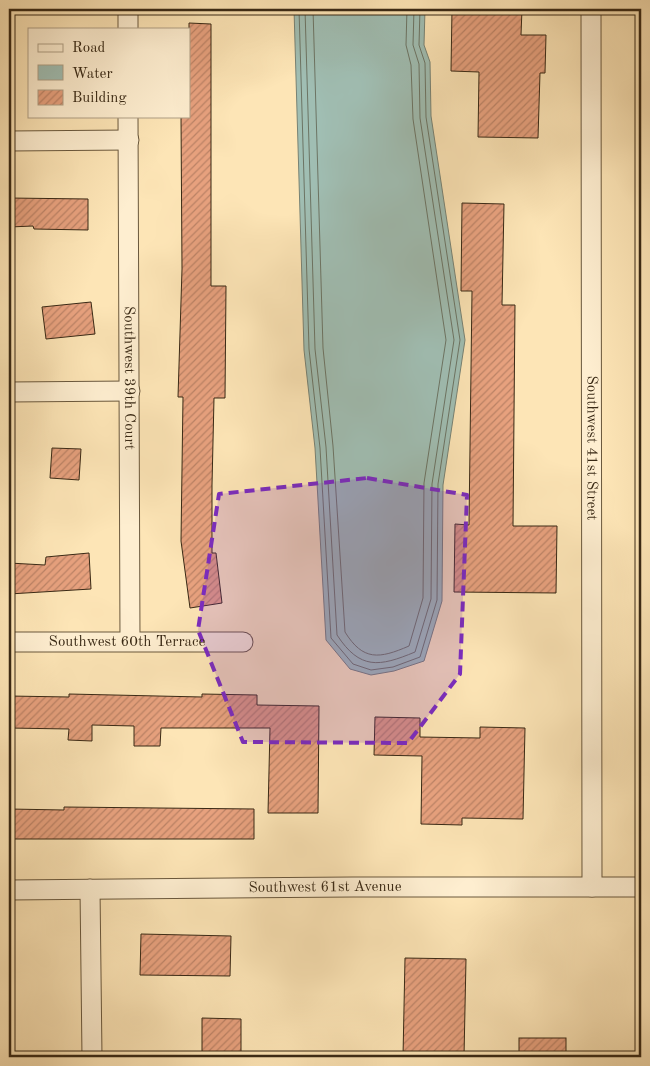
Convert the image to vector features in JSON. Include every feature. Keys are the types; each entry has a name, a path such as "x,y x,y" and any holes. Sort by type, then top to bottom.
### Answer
{"street":[{"path":"128,9 128,28"},
{"name":"Southwest 41st Street","path":"591,9 592,887"},
{"name":"Southwest 39th Court","path":"128,118 130,641"},
{"path":"9,142 128,140"},
{"path":"9,392 130,391"},
{"name":"Southwest 60th Terrace","path":"9,642 244,642"},
{"name":"Southwest 61st Avenue","path":"9,890 641,887"},
{"path":"90,889 92,1057"}],"highlighted area":[{"path":"367,478 467,495 460,674 408,743 243,742 198,630 219,494"}],"water":[{"path":"294,9 425,9 424,45 430,62 431,116 465,340 443,485 442,601 424,661 394,671 371,675 350,669 326,640 315,448 304,350"}],"building":[{"path":"452,9 522,9 521,35 546,35 545,73 540,73 538,138 478,137 479,72 451,71"},
{"path":"189,23 211,24 211,286 226,286 225,398 214,398 212,485 212,553 216,553 222,603 190,608 181,541 183,397 178,397 182,269 181,118 190,118"},
{"path":"9,198 88,199 88,230 34,229 33,226 9,227"},
{"path":"462,203 504,204 502,305 515,305 513,526 557,526 556,593 454,592 455,524 469,525 472,291 461,291"},
{"path":"91,302 95,334 46,339 42,307"},
{"path":"52,448 81,449 79,480 50,478"},
{"path":"89,553 91,589 9,594 9,563 45,565 46,557"},
{"path":"69,694 202,697 202,694 257,695 257,705 319,706 318,813 268,813 270,728 161,728 160,746 134,746 134,726 92,725 92,741 68,740 69,729 9,728 9,696 69,697"},
{"path":"375,717 420,718 420,737 480,738 480,727 525,728 523,819 462,818 462,825 421,824 422,756 374,755"},
{"path":"64,807 254,809 254,839 9,839 9,809 64,810"},
{"path":"141,934 231,936 230,976 140,975"},
{"path":"405,958 466,959 464,1057 403,1057"},
{"path":"202,1018 241,1019 241,1057 202,1057"},
{"path":"519,1038 566,1038 566,1057 519,1057"}]}
